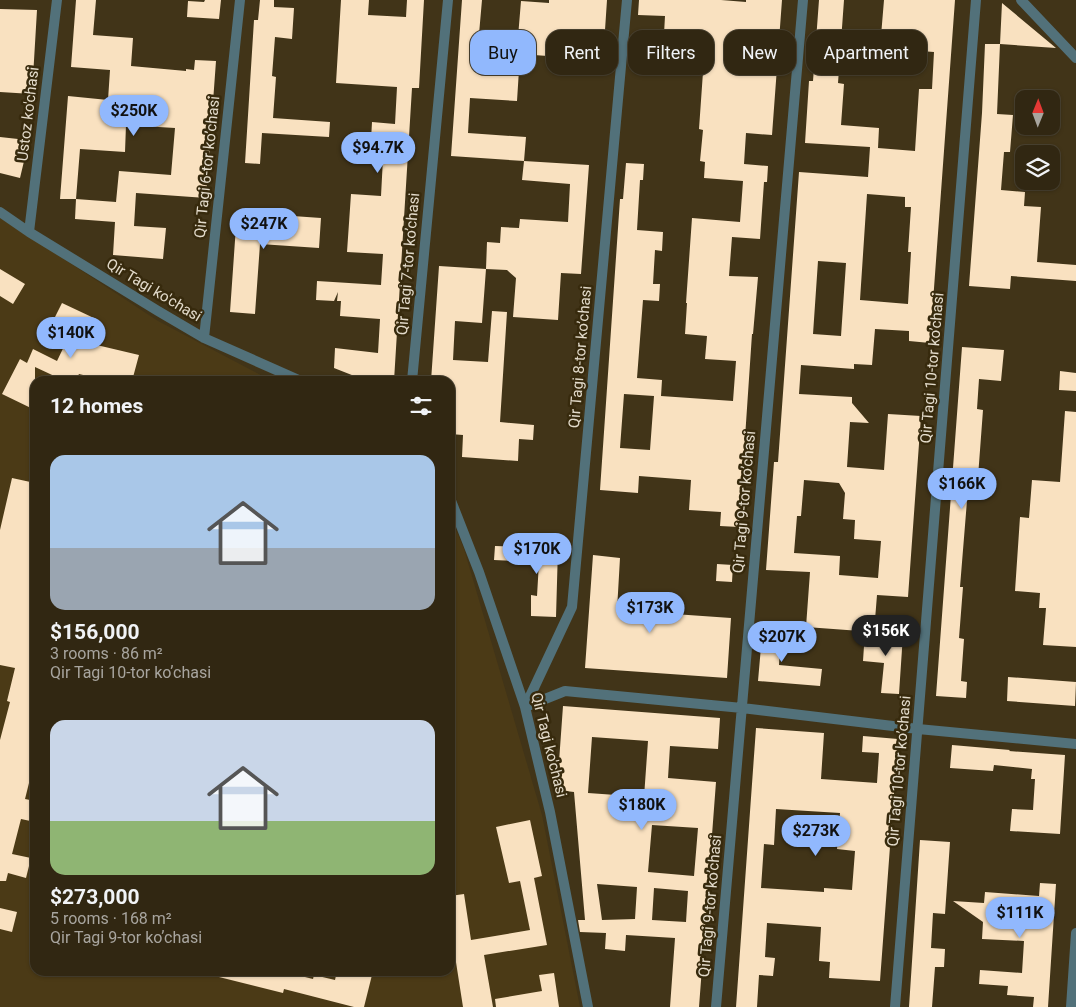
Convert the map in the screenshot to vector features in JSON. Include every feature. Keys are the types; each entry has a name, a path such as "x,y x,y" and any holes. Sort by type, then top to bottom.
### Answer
{"street":[{"name":"Ustoz ko'chasi","path":"29,232 56,0"},
{"name":"Qir Tagi 6-tor koʼchasi","path":"204,338 240,0"},
{"name":"Qir Tagi 7-tor koʼchasi","path":"412,376 448,0"},
{"name":"Qir Tagi 8-tor koʼchasi","path":"525,707 572,607 627,0"},
{"name":"Qir Tagi 9-tor koʼchasi","path":"716,1007 803,0"},
{"name":"Qir Tagi 10-tor koʼchasi","path":"895,1007 976,0"},
{"path":"1020,0 1076,58"},
{"name":"Qir Tagi ko'chasi","path":"0,212 29,232 204,338 290,376"},
{"name":"Qir Tagi ko'chasi","path":"455,511 479,572 525,707 550,812 588,1007"},
{"path":"525,707 565,691 1076,744"},
{"path":"1071,1007 1076,933"}],"shaded area":[{"path":"0,217 158,321 262,376 30,376 30,976 455,976 455,527 464,549 542,815 580,1007 0,1007"}],"building":[{"path":"76,0 96,0 93,35 133,38 131,66 186,71 186,69 194,70 195,60 216,61 206,198 136,193 134,226 166,228 163,259 113,255 115,222 75,219 76,199 60,199 68,96 108,100 110,70 71,67","holes":["126,125 175,128 171,175 119,171 116,202 76,199 80,149 125,152"]},
{"path":"205,0 221,0 219,19 187,17 188,1 204,2"},
{"path":"260,0 274,0 274,7 294,8 292,39 275,37 272,76 276,77 273,118 330,122 329,137 262,133 260,164 245,163 254,20 258,20"},
{"path":"341,0 369,0 368,15 406,17 407,0 424,0 419,88 412,88 394,376 354,376 334,368 335,348 378,353 380,319 340,316 341,301 337,301 338,292 334,301 316,300 317,281 381,285 383,254 347,252 351,194 381,196 383,158 350,156 351,139 371,140 372,122 395,124 397,87 336,83"},
{"path":"462,0 482,0 479,30 470,30 470,75 519,75 517,101 470,98 468,133 526,137 524,161 451,156"},
{"path":"549,0 607,0 605,30 546,30 546,56 536,55 536,30 519,30 521,1 549,3"},
{"path":"639,0 721,0 746,2 746,0 782,0 780,30 724,30 724,75 776,75 772,135 746,133 744,164 768,166 767,182 764,182 760,239 732,237 729,276 758,277 752,334 739,527 720,526 721,512 689,510 691,480 639,476 638,493 600,490 620,199 623,199 626,163 644,164 643,180 640,180 637,230 663,232 662,251 655,250 653,284 660,284 659,301 643,300 637,378 662,380 661,396 733,401 736,361 705,359 707,336 685,334 686,303 692,218 740,222 743,181 704,178 705,162 700,161 703,130 699,129 703,75 714,75 714,30 664,30 665,16 638,15","holes":["624,394 654,396 650,450 620,448"]},
{"path":"819,0 844,0 842,30 817,30"},
{"path":"884,0 955,0 930,343 909,341 909,331 875,329 872,365 854,364 854,369 801,365 799,394 852,397 852,403 869,423 850,422 847,467 884,470 888,414 921,416 908,597 877,595 874,632 806,627 810,572 766,570 774,462 778,462 799,172 868,177 870,147 805,143 809,81 813,81 813,75 839,75 838,83 844,84 841,125 879,128 878,148 915,151 919,89 932,89 934,52 927,51 927,30 882,30","holes":["867,194 905,197 905,207 911,207 908,252 911,252 908,304 860,300","818,261 846,263 841,336 813,334","804,480 839,483 845,493 843,519 855,520 854,539 881,541 878,578 839,575 840,556 794,553 797,516 801,516"]},
{"path":"1002,3 1056,48 1000,44"},
{"path":"0,9 37,10 32,94 0,92"},
{"path":"985,44 1000,44 997,114 1013,115 1010,152 1004,152 1001,190 1025,192 1024,206 1041,207 1037,262 1076,265 1076,281 1011,276 1010,289 969,286 982,113"},
{"path":"0,137 27,140 20,178 0,173"},
{"path":"524,161 589,165 581,274 561,273 558,320 513,317 516,278 507,270 486,269 487,242 500,243 501,227 519,228 520,219 568,222 570,184 522,180"},
{"path":"237,212 321,218 319,248 260,244 255,314 230,312"},
{"path":"439,266 486,269 482,323 455,321 453,360 488,362 492,311 507,312 500,422 534,425 533,440 519,439 518,461 462,457 463,435 455,434 455,376 431,376"},
{"path":"0,269 25,284 13,304 0,296"},
{"path":"62,303 96,319 84,342 139,355 133,376 87,376 79,374 78,376 54,376 35,367 35,376 30,376 30,408 2,394 20,359 27,363 33,349 57,361 69,336 50,327"},
{"path":"962,347 1004,350 1001,381 979,379 977,409 983,410 978,477 969,476 960,587 963,587 959,638 964,639 961,681 967,682 966,698 936,696"},
{"path":"1060,371 1076,373 1076,391 1059,390"},
{"path":"1065,411 1076,412 1076,647 1043,645 1046,608 1039,608 1040,593 1015,591 1020,517 1029,518 1032,480 1060,482"},
{"path":"12,478 30,482 30,779 25,799 30,800 30,821 21,819 12,854 30,858 30,862 26,878 8,873 6,881 0,881 0,740 10,702 7,701 15,668 0,665 0,530"},
{"path":"495,546 558,548 556,617 531,616 531,595 537,596 539,562 494,560"},
{"path":"593,555 620,558 617,610 731,618 727,678 585,668"},
{"path":"717,564 733,565 732,582 716,581"},
{"path":"763,624 781,625 779,665 822,669 820,686 758,681"},
{"path":"865,631 903,634 899,694 881,693 884,663 863,661"},
{"path":"1008,677 1076,682 1075,706 1007,701"},
{"path":"563,706 720,718 718,749 670,746 668,778 716,782 699,1007 670,1007 675,938 626,935 625,951 605,949 606,933 580,932 578,920 585,920 574,792 557,790","holes":["592,737 648,741 644,797 588,793","652,825 698,828 694,876 648,872","597,884 637,887 635,919 602,920","654,888 688,891 686,922 652,920"]},
{"path":"756,728 824,733 821,779 877,783 879,753 862,752 863,736 898,739 880,981 829,978 830,962 819,961 821,927 767,923 765,957 775,958 773,976 759,975 757,1007 736,1007","holes":["776,809 840,813 837,849 855,851 852,890 824,888 824,892 761,888 764,844 774,845"]},
{"path":"952,745 1065,755 1060,834 1010,831 1012,809 1033,810 1035,779 1031,779 1032,769 994,765 993,771 950,768"},
{"path":"530,820 542,876 534,878 547,945 484,955 493,1007 463,1007 455,956 455,895 464,894 471,940 530,930 520,881 509,883 496,827"},
{"path":"920,840 950,842 945,914 933,913 931,948 945,949 944,967 935,967 932,1007 909,1007"},
{"path":"1040,883 1056,884 1048,1007 1033,1007 1034,997 1007,995 1008,986 979,984 980,970 1022,973 1024,941 982,939 983,922 953,901 984,903 985,892 1039,896"},
{"path":"0,908 17,912 12,932 0,929"},
{"path":"554,973 559,1007 496,1007 495,999 542,991 539,975"},
{"path":"301,976 313,979 314,976 318,976 335,980 336,976 372,976 364,1007 354,1007 284,989 283,993 219,977"}]}
